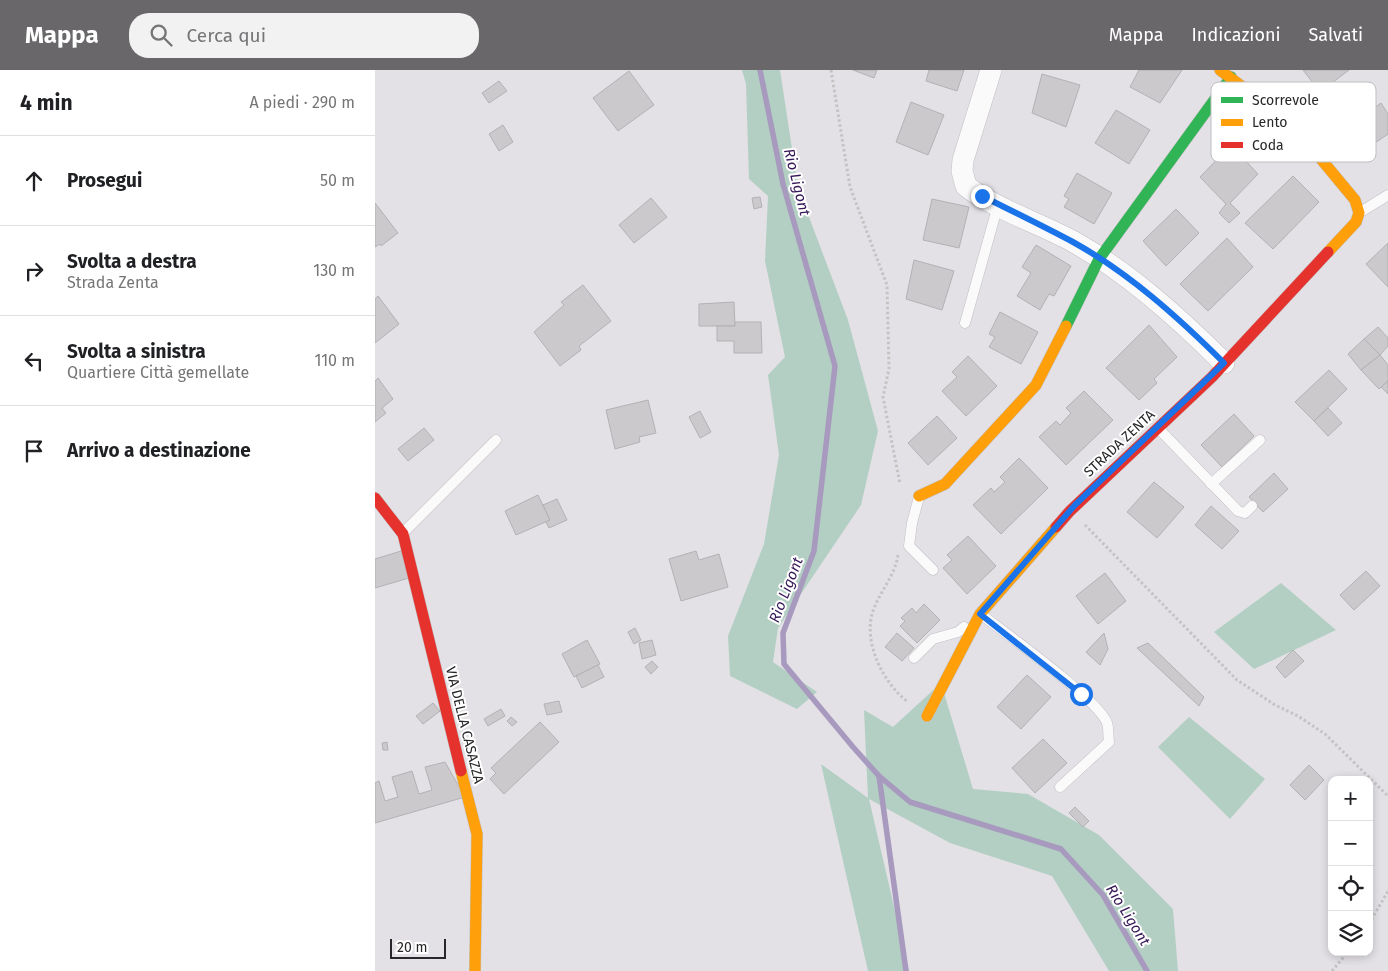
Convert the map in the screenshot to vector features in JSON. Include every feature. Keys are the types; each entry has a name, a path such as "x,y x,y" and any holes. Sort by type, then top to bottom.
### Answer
{"street":[{"path":"991,70 963,160 962,171 966,186 1074,243 1099,259 1169,311 1224,363"},
{"path":"1220,70 1237,82"},
{"path":"1227,82 1231,77"},
{"path":"919,496 945,484 1036,385 1099,259 1211,105"},
{"path":"1323,162 1350,194 1358,207 1359,213"},
{"name":"STRADA ZENTA","path":"927,716 980,614 1070,511 1224,363 1351,228 1359,213"},
{"name":"VIA DELLA CASAZZA","path":"375,498 403,534 477,834 475,971"}],"lane":[{"path":"1359,213 1388,195"},
{"path":"965,323 998,204"},
{"path":"1157,428 1238,511 1245,513 1252,506"},
{"path":"403,534 496,440"},
{"path":"1211,484 1260,440"},
{"path":"919,496 912,523 909,546 933,570"},
{"path":"914,658 933,638 958,632 980,614 1081,694 1101,714 1107,723 1109,742 1060,787"}],"path":[{"path":"831,70 850,188 887,285 889,369 883,397 901,491"},
{"path":"1070,511 1116,554 1237,680 1325,734 1388,796"},
{"path":"899,548 896,566 872,615 872,645 883,678 895,693 927,716"},
{"path":"1373,917 1388,891"},
{"path":"1332,971 1345,956"}],"green space":[{"path":"742,70 780,70 798,188 848,320 878,431 861,505 778,628 773,662 817,692 797,709 730,676 728,636 764,544 779,455 768,375 785,357 765,261 768,196 749,179 746,84"},
{"path":"1281,583 1336,630 1254,669 1214,632"},
{"path":"941,683 973,789 1028,794 1099,835 1173,909 1178,971 1109,971 1052,876 950,843 869,799 909,971 868,971 821,764 868,798 864,710 893,727"},
{"path":"1189,717 1265,779 1230,819 1158,747"}],"building":[{"path":"853,70 877,70 874,78"},
{"path":"929,70 964,70 957,91 926,81"},
{"path":"1139,70 1182,70 1160,103 1130,87"},
{"path":"1303,70 1349,70 1333,82 1312,82"},
{"path":"629,71 654,105 618,131 593,98"},
{"path":"1042,74 1080,85 1066,127 1032,113"},
{"path":"499,81 507,91 489,103 482,93"},
{"path":"911,102 944,115 928,155 896,142"},
{"path":"1381,103 1388,114 1388,134 1376,142 1376,107"},
{"path":"1116,110 1150,130 1129,164 1095,143"},
{"path":"503,125 513,142 499,151 489,134"},
{"path":"1215,162 1247,162 1258,174 1230,203 1240,213 1229,223 1219,213 1226,204 1200,177"},
{"path":"1077,173 1112,193 1094,224 1064,207 1069,199 1064,196"},
{"path":"1293,176 1319,202 1273,249 1245,223"},
{"path":"760,197 762,207 754,209 752,198"},
{"path":"651,198 667,217 634,243 619,225"},
{"path":"932,199 969,207 959,248 923,240"},
{"path":"375,203 398,233 381,246 380,244 375,247"},
{"path":"1176,209 1199,233 1166,266 1143,241"},
{"path":"1227,238 1253,267 1208,311 1180,284"},
{"path":"1388,243 1388,287 1366,264"},
{"path":"1036,245 1071,266 1054,296 1049,294 1040,310 1017,296 1031,273 1022,267"},
{"path":"914,260 954,271 942,310 906,299"},
{"path":"583,285 611,321 579,346 581,350 560,366 534,332 564,305 561,302"},
{"path":"378,296 399,324 375,343 375,299"},
{"path":"734,302 735,326 699,326 699,304"},
{"path":"1000,312 1038,332 1021,364 989,347 995,337 989,334"},
{"path":"735,322 761,322 762,353 734,353 734,341 717,341 717,326 735,326"},
{"path":"1149,325 1177,357 1154,379 1157,383 1139,400 1106,368"},
{"path":"1378,327 1388,338 1388,346 1380,355 1364,339"},
{"path":"1364,339 1380,355 1361,370 1348,354"},
{"path":"1380,355 1388,365 1388,381 1379,389 1361,370"},
{"path":"968,356 997,386 966,416 942,391 957,377 952,372"},
{"path":"1329,370 1347,389 1314,421 1295,402"},
{"path":"378,378 393,399 382,408 386,413 375,422 375,381"},
{"path":"1388,381 1388,394 1381,387"},
{"path":"1084,391 1113,420 1066,465 1039,437 1056,421 1060,425 1071,413 1066,408"},
{"path":"648,400 656,433 639,437 640,442 615,449 606,410"},
{"path":"1328,408 1342,423 1328,436 1314,421"},
{"path":"700,411 711,432 700,438 689,417"},
{"path":"1234,414 1254,436 1222,467 1201,445"},
{"path":"937,416 957,438 928,465 908,443"},
{"path":"424,428 434,440 408,461 398,449"},
{"path":"1019,458 1048,488 1001,534 973,505 991,488 994,492 1005,482 1000,477"},
{"path":"1274,473 1288,489 1263,512 1249,497"},
{"path":"1154,482 1184,507 1157,538 1127,512"},
{"path":"538,495 550,520 516,535 505,511"},
{"path":"557,499 567,520 549,528 546,522 550,520 543,505"},
{"path":"1211,506 1239,531 1222,549 1195,525"},
{"path":"968,536 996,566 967,594 943,568 952,560 947,555"},
{"path":"401,551 409,578 375,588 375,559"},
{"path":"696,551 699,560 719,554 728,587 681,601 669,559"},
{"path":"1366,571 1380,586 1354,610 1340,595"},
{"path":"1105,573 1126,601 1098,624 1076,596"},
{"path":"924,604 940,620 917,643 900,626 905,621 901,618 912,608 916,613"},
{"path":"635,628 641,640 634,644 628,632"},
{"path":"897,633 914,648 902,661 885,647"},
{"path":"1104,633 1108,649 1100,665 1086,652"},
{"path":"587,640 600,664 574,677 562,654"},
{"path":"652,640 656,655 642,659 639,643"},
{"path":"1148,643 1204,697 1199,706 1137,648"},
{"path":"1293,650 1304,661 1285,678 1276,667"},
{"path":"652,661 658,667 651,674 645,667"},
{"path":"598,665 604,677 582,688 576,676"},
{"path":"1027,675 1051,697 1021,729 997,707"},
{"path":"559,701 562,712 547,715 544,704"},
{"path":"433,703 440,711 423,724 416,716"},
{"path":"501,709 505,716 488,726 484,719"},
{"path":"511,717 517,722 512,726 507,721"},
{"path":"540,722 559,742 504,794 490,779 496,773 491,768"},
{"path":"1043,739 1067,763 1035,793 1012,768"},
{"path":"387,742 388,750 383,750 382,743"},
{"path":"445,762 465,797 375,823 375,783 379,781 385,801 398,797 392,777 412,771 419,794 432,790 425,767"},
{"path":"1309,765 1324,780 1305,800 1290,785"},
{"path":"1075,807 1089,821 1083,827 1069,813"}],"waterway":[{"name":"Rio Ligont","path":"760,70 783,184 835,366 814,551 783,633 784,664 879,776 910,802 1061,849 1103,895 1147,971"},
{"path":"879,776 906,971"}],"traffic: fast":[{"path":"1227,82 1231,77"},
{"path":"1066,326 1099,259 1211,105"}],"traffic: slow":[{"path":"1220,70 1236,82"},
{"path":"1323,162 1355,200 1359,213 1356,222 1328,252"},
{"path":"919,496 945,484 1036,385 1066,326"},
{"path":"927,716 980,614 1056,527"},
{"path":"461,771 477,834 475,971"}],"traffic: jam":[{"path":"1056,527 1070,511 1212,377 1328,252"},
{"path":"375,498 403,534 461,771"}],"route":[{"path":"982,196 1074,243 1137,285 1169,311 1224,363 1212,377 1075,505 980,614 1032,653 1081,694"}]}
